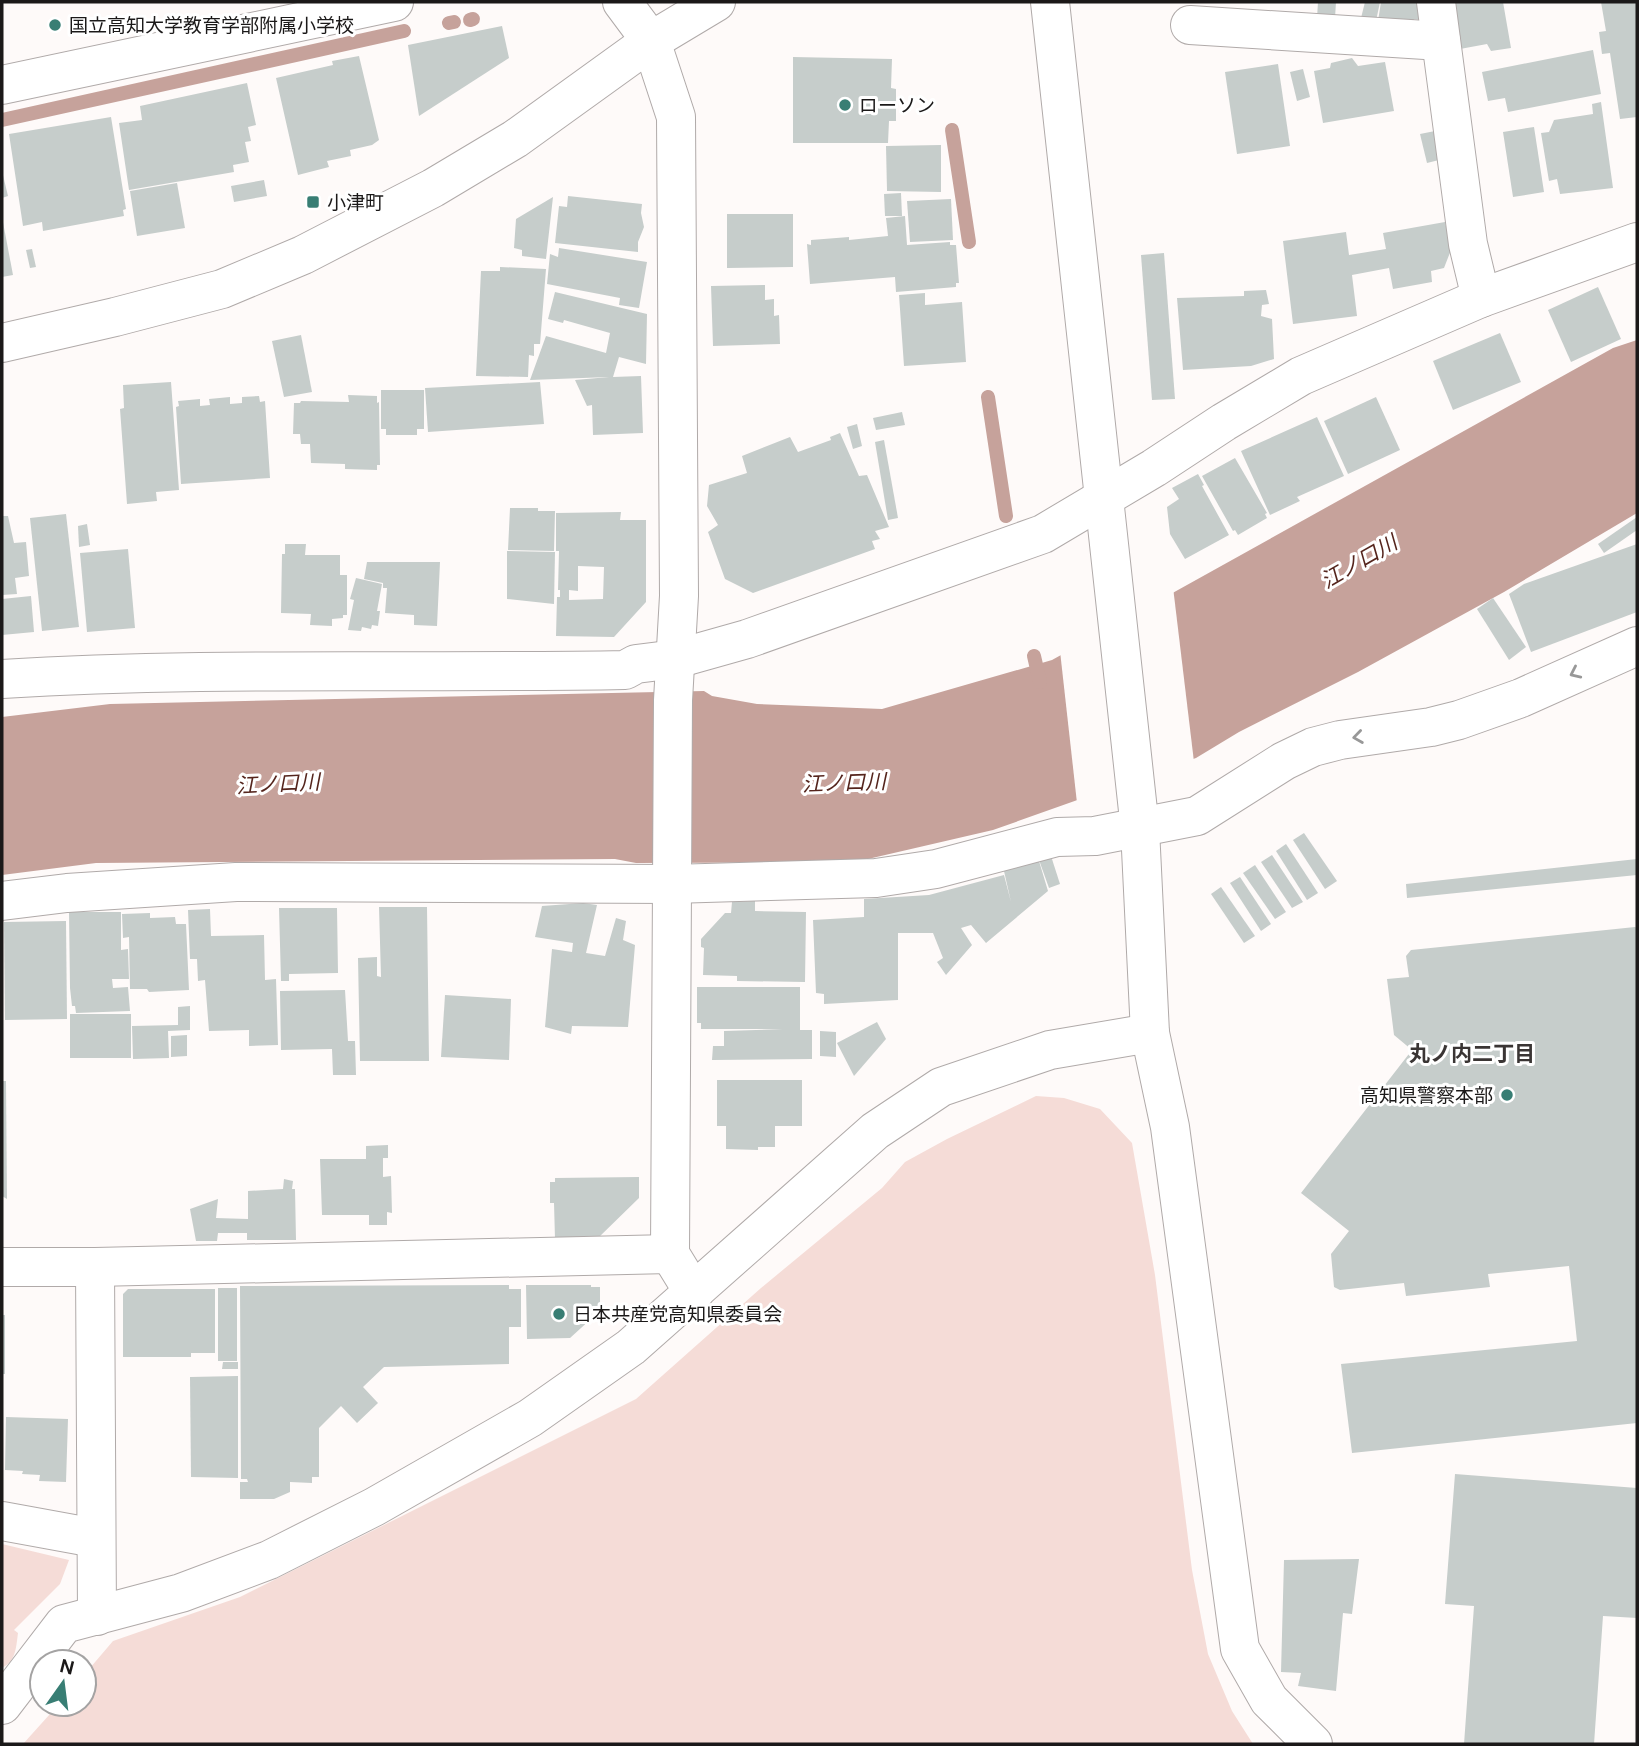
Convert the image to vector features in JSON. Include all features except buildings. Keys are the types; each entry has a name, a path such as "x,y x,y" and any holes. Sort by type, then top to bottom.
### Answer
{"street":[{"path":"2,85 394,2"},
{"path":"622,2 651,41 676,117 679,597 672,875 670,1254 694,1293"},
{"path":"2,343 222,289 303,255 433,188 515,139 651,41 716,2"},
{"path":"1050,2 1138,813 1150,1033 1170,1127 1240,1649 1269,1700 1313,1744"},
{"path":"1436,2 1468,244 1481,298"},
{"path":"1190,25 1441,41"},
{"path":"2,679 181,672 333,670 473,673 625,670 636,664 675,674 747,639 1043,534 1301,376 1481,298 1637,242"},
{"path":"2,901 67,893 236,883 672,875 876,878 936,869 1057,836 1096,836 1138,813 1197,816 1284,761 1313,747 1459,720 1521,698 1637,646"},
{"path":"2,1705 64,1624 181,1593 269,1560 374,1507 530,1418 622,1353 694,1293 875,1131 941,1087 1050,1050 1150,1033"},
{"path":"2,1267 670,1254"},
{"path":"95,1267 97,1616"},
{"path":"2,1521 95,1538"}],"shaded area":[{"path":"1036,1096 1064,1098 1100,1109 1132,1143 1155,1275 1192,1570 1208,1654 1232,1711 1253,1744 23,1744 46,1718 98,1718 98,1659 113,1641 240,1597 636,1399 761,1288 882,1188 905,1162"},
{"path":"2,1544 69,1560 60,1584 14,1630 18,1633 14,1653 10,1662 2,1668"}],"water":[{"name":"江ノ口川","path":"1637,340 1637,513 1504,592 1358,672 1239,732 1196,758 993,830 855,862 636,863 615,859 96,863 2,875 2,717 110,704 704,691 712,696 757,704 882,709 1052,660 1613,348"}],"pier":[{"path":"1173,587 1194,762 1077,803 1060,651"}],"waterway":[{"path":"449,23 454,22"},
{"path":"2,120 404,31"},
{"path":"952,130 969,242"},
{"path":"988,397 1006,516"},
{"path":"1034,656 1040,682"}],"place":[{"name":"国立高知大学教育学部附属小学校","path":"55,25"},
{"name":"ローソン","path":"845,105"},
{"name":"小津町","path":"313,202"},
{"name":"高知県警察本部","path":"1507,1095"},
{"name":"日本共産党高知県委員会","path":"559,1314"}],"district":[{"name":"丸ノ内二丁目","path":"1472,1054"}]}
